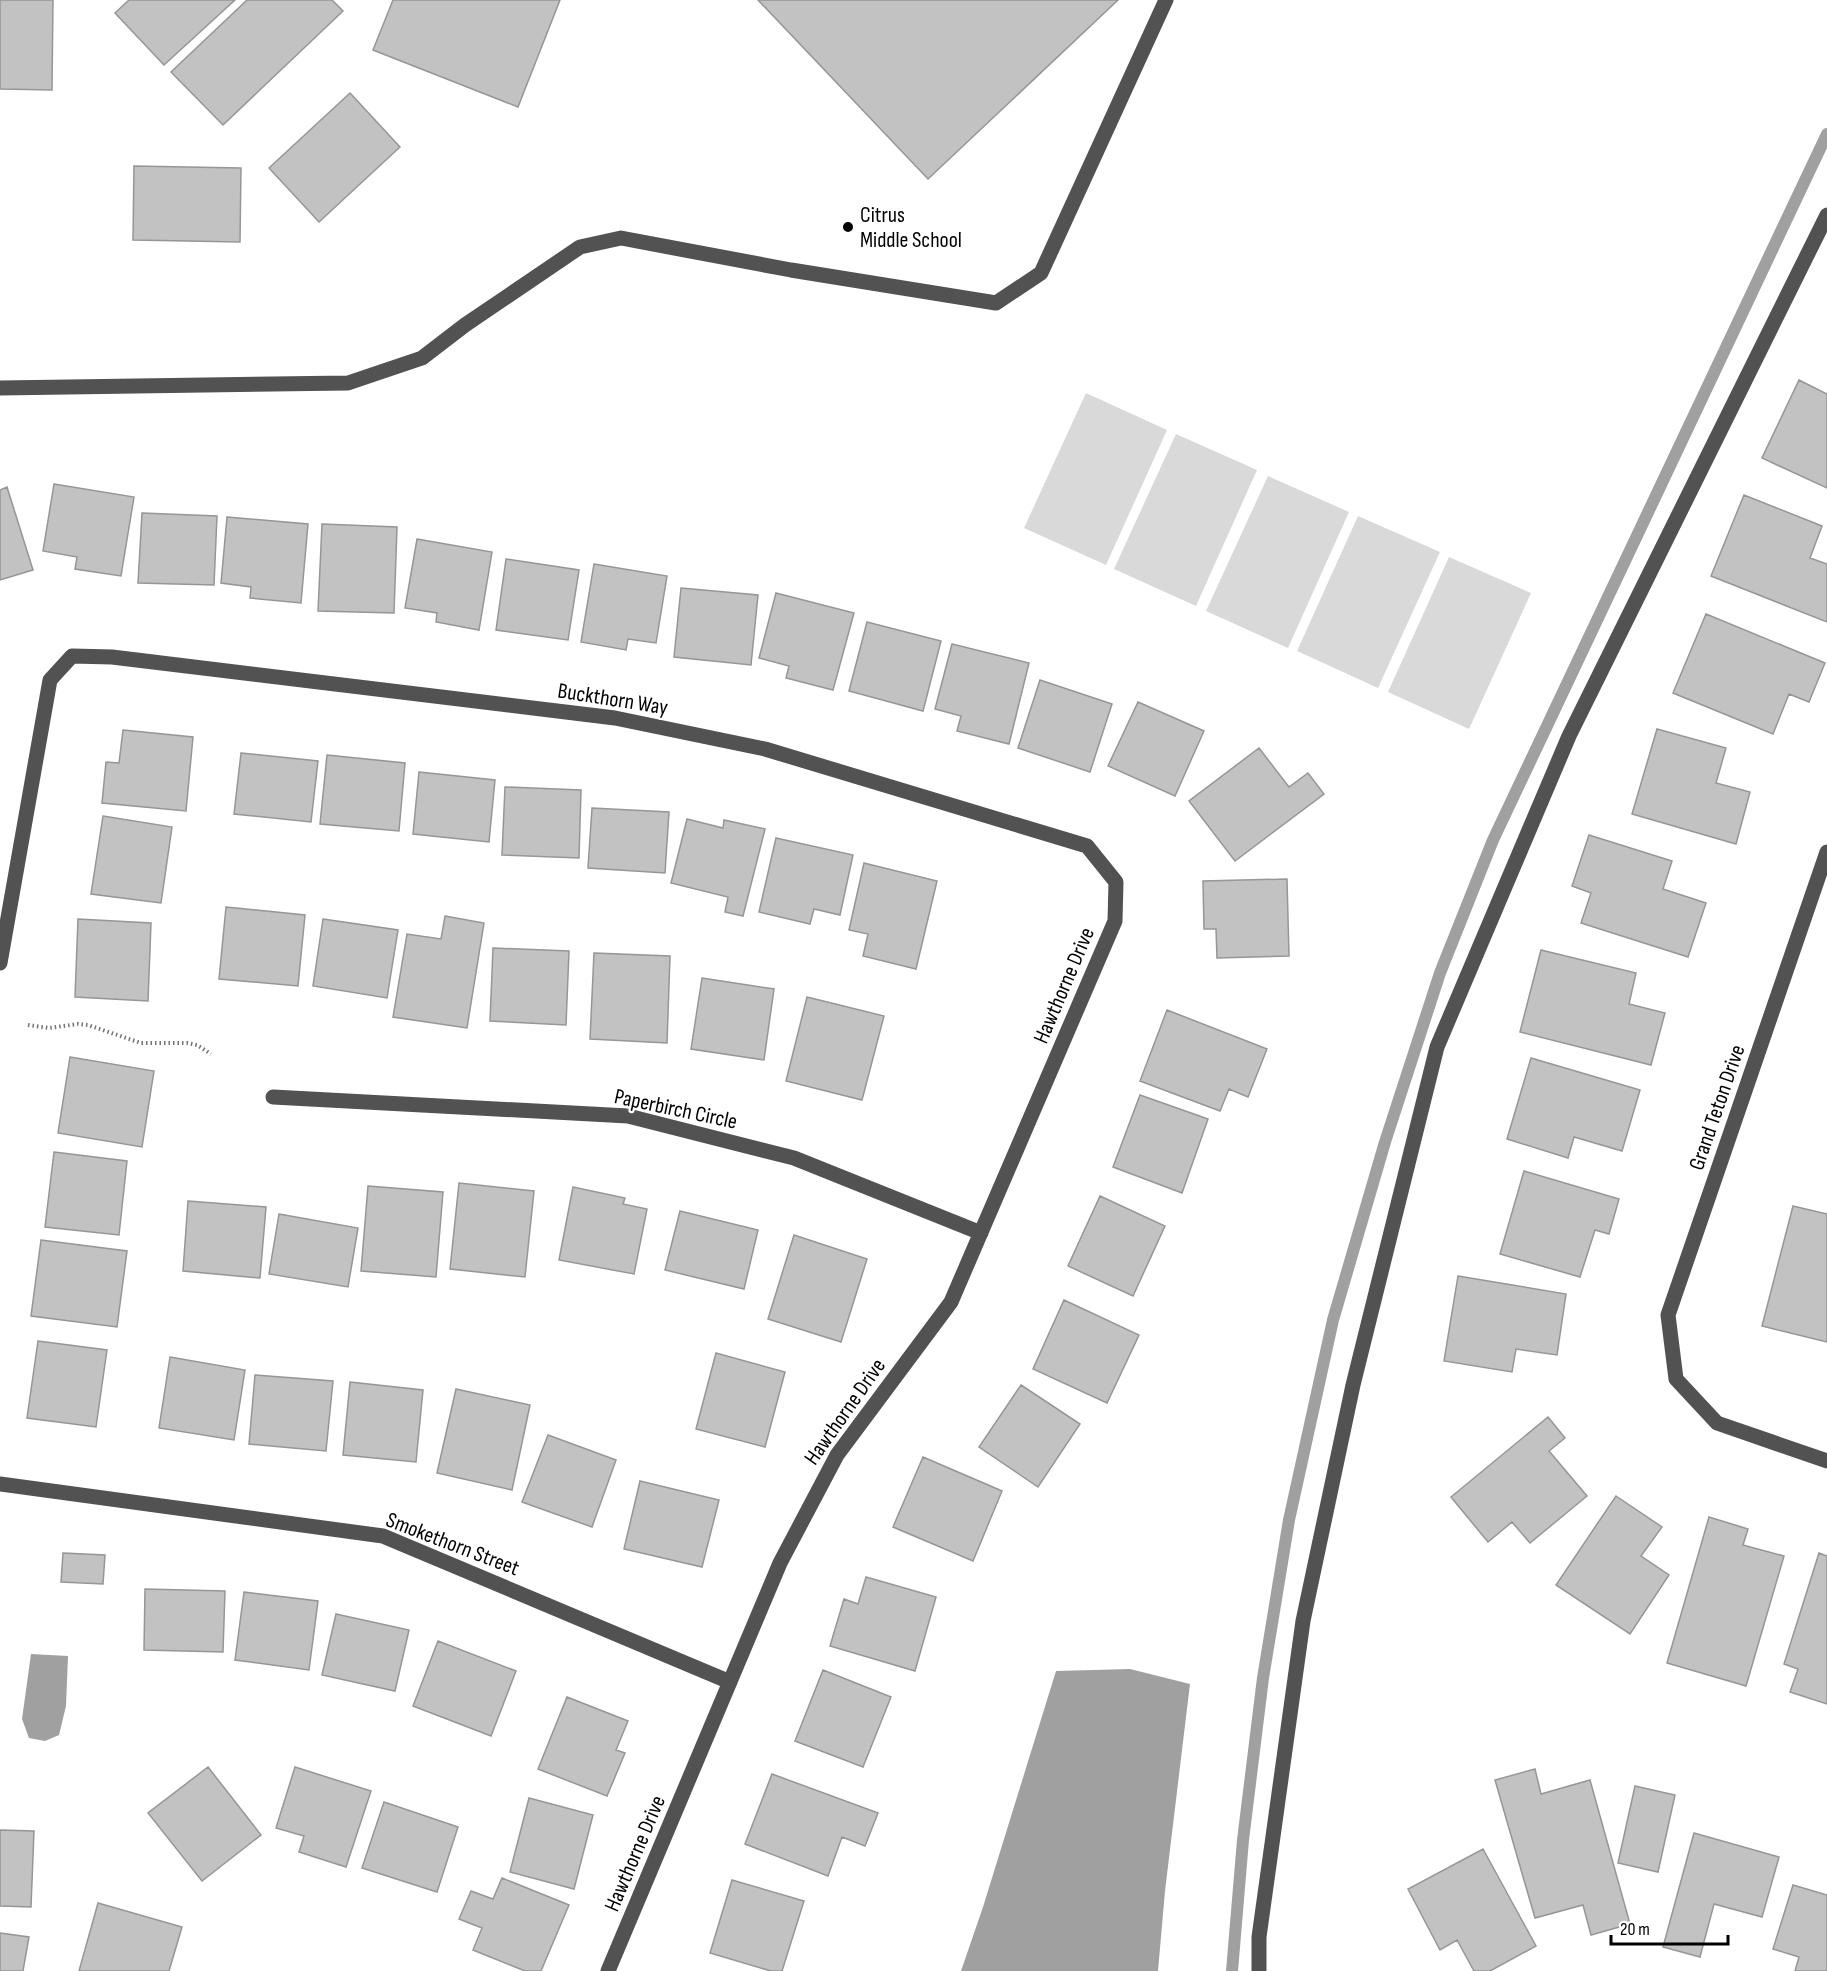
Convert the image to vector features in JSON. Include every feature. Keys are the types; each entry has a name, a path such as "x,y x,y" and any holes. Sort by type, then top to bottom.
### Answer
{"street":[{"path":"0,388 348,383 422,358 465,325 580,248 621,238 791,270 996,303 1041,273 1166,0"},
{"path":"1259,1971 1259,1937 1303,1621 1353,1385 1437,1047 1569,736 1827,215"},
{"name":"Buckthorn Way","path":"0,963 50,680 72,656 112,657 615,718 765,749 1087,846 1116,882"},
{"name":"Grand Teton Drive","path":"1827,852 1668,1314 1676,1379 1717,1424 1827,1461"},
{"name":"Hawthorne Drive","path":"608,1971 780,1563 837,1455 951,1302 1116,921 1116,882"},
{"name":"Paperbirch Circle","path":"273,1097 628,1116 795,1158 981,1233"},
{"name":"Smokethorn Street","path":"0,1484 383,1536 730,1682"}],"path":[{"path":"28,1025 49,1028 88,1025 141,1043 197,1045 211,1054"}],"shaded area":[{"path":"1086,393 1167,430 1106,565 1024,528"},
{"path":"1176,434 1257,470 1196,606 1114,569"},
{"path":"1268,476 1349,512 1288,648 1206,611"},
{"path":"1358,516 1440,552 1378,688 1297,651"},
{"path":"1449,557 1531,593 1469,729 1388,692"},
{"path":"31,1654 68,1656 66,1706 59,1735 45,1741 29,1738 22,1719"},
{"path":"1130,1669 1190,1684 1165,1891 1158,1971 961,1971 1056,1671"}],"building":[{"path":"0,0 53,0 52,90 0,89"},
{"path":"129,0 235,0 164,65 115,13"},
{"path":"247,0 332,0 343,11 223,125 171,72"},
{"path":"393,0 560,0 518,107 373,50"},
{"path":"758,0 1118,0 928,179"},
{"path":"350,93 400,147 319,222 269,168"},
{"path":"134,166 241,168 240,242 133,240"},
{"path":"1799,380 1827,394 1827,488 1762,458"},
{"path":"54,484 134,497 121,576 75,569 77,557 43,551"},
{"path":"7,487 33,570 0,580 0,490"},
{"path":"1744,495 1822,526 1810,558 1827,564 1827,622 1711,576"},
{"path":"142,513 217,516 214,585 138,583"},
{"path":"227,517 308,524 301,603 250,598 251,587 221,583"},
{"path":"322,524 397,527 394,613 318,611"},
{"path":"417,539 492,552 479,630 436,622 437,613 405,608"},
{"path":"506,559 579,570 568,640 496,630"},
{"path":"594,564 667,576 656,643 628,639 626,650 581,642"},
{"path":"681,588 758,595 751,665 674,657"},
{"path":"776,593 854,613 833,690 786,678 789,666 759,658"},
{"path":"1706,614 1825,663 1809,702 1789,694 1773,734 1673,693"},
{"path":"867,622 941,641 923,711 849,691"},
{"path":"952,644 1029,663 1009,744 957,731 961,716 935,709"},
{"path":"1040,680 1112,704 1090,772 1018,748"},
{"path":"1138,702 1204,731 1175,796 1108,766"},
{"path":"1657,729 1726,748 1716,783 1750,792 1736,844 1632,814"},
{"path":"123,730 193,737 186,811 102,803 106,762 119,763"},
{"path":"1259,748 1289,787 1308,773 1324,794 1235,861 1189,801"},
{"path":"241,753 318,761 311,822 234,814"},
{"path":"327,755 405,763 399,831 320,824"},
{"path":"419,772 495,780 489,842 413,834"},
{"path":"505,787 581,790 579,858 502,855"},
{"path":"592,808 669,812 665,873 588,868"},
{"path":"103,816 172,827 161,903 91,894"},
{"path":"687,819 723,828 724,820 765,829 743,916 725,912 728,897 671,883"},
{"path":"1589,835 1672,861 1663,889 1706,903 1688,957 1581,923 1591,893 1572,886"},
{"path":"776,838 853,855 840,915 814,909 810,924 759,912"},
{"path":"864,863 937,881 916,969 863,956 868,934 849,930"},
{"path":"1287,879 1289,956 1217,958 1216,929 1204,929 1203,881"},
{"path":"226,907 305,915 298,986 219,979"},
{"path":"445,916 484,923 467,1028 393,1017 407,934 441,939"},
{"path":"78,919 151,923 148,1001 75,997"},
{"path":"323,919 398,930 387,998 313,986"},
{"path":"493,948 569,951 566,1025 490,1021"},
{"path":"1541,950 1636,973 1629,1004 1665,1013 1651,1065 1520,1032"},
{"path":"594,953 670,956 667,1043 590,1039"},
{"path":"702,978 774,989 764,1060 691,1049"},
{"path":"807,997 884,1016 862,1100 786,1081"},
{"path":"1167,1010 1267,1049 1248,1097 1229,1089 1220,1111 1140,1081"},
{"path":"70,1057 154,1071 142,1147 58,1133"},
{"path":"1531,1058 1640,1090 1622,1151 1574,1137 1568,1158 1507,1139"},
{"path":"1140,1095 1208,1119 1182,1193 1113,1167"},
{"path":"54,1152 127,1161 119,1235 45,1227"},
{"path":"1524,1171 1619,1199 1609,1234 1595,1230 1580,1277 1500,1254"},
{"path":"459,1183 534,1191 525,1277 450,1269"},
{"path":"368,1186 443,1192 436,1277 361,1271"},
{"path":"573,1187 625,1198 623,1204 647,1209 634,1274 559,1260"},
{"path":"1100,1196 1165,1226 1133,1296 1068,1266"},
{"path":"188,1201 266,1207 260,1278 183,1271"},
{"path":"1793,1206 1827,1214 1827,1342 1762,1326"},
{"path":"680,1211 758,1230 744,1289 665,1270"},
{"path":"279,1214 358,1228 348,1287 269,1274"},
{"path":"794,1235 867,1259 841,1342 768,1319"},
{"path":"41,1240 127,1251 117,1327 31,1316"},
{"path":"1458,1276 1566,1294 1557,1355 1516,1349 1512,1372 1444,1361"},
{"path":"1064,1300 1139,1335 1107,1403 1033,1369"},
{"path":"38,1341 107,1350 96,1427 27,1418"},
{"path":"716,1353 785,1372 765,1447 696,1429"},
{"path":"170,1357 245,1370 234,1440 159,1428"},
{"path":"255,1375 333,1381 326,1451 249,1444"},
{"path":"350,1382 423,1390 416,1462 343,1455"},
{"path":"1021,1385 1080,1424 1038,1487 979,1447"},
{"path":"456,1389 530,1405 512,1490 437,1473"},
{"path":"1548,1417 1565,1438 1549,1451 1587,1496 1530,1543 1512,1522 1488,1542 1451,1497"},
{"path":"548,1435 616,1460 592,1527 522,1502"},
{"path":"923,1457 1002,1491 973,1561 893,1527"},
{"path":"640,1481 719,1500 702,1567 624,1549"},
{"path":"1616,1496 1662,1527 1641,1556 1669,1575 1630,1634 1556,1585"},
{"path":"1709,1517 1748,1529 1743,1545 1784,1556 1746,1686 1667,1663"},
{"path":"63,1553 105,1555 103,1584 61,1582"},
{"path":"1819,1553 1827,1556 1827,1704 1790,1692 1798,1669 1784,1664"},
{"path":"866,1577 936,1597 915,1671 830,1646 844,1599 858,1604"},
{"path":"145,1589 225,1591 223,1652 144,1650"},
{"path":"244,1592 318,1601 309,1670 235,1660"},
{"path":"336,1614 409,1630 395,1691 322,1675"},
{"path":"438,1641 516,1671 491,1736 413,1706"},
{"path":"823,1670 891,1697 863,1767 795,1741"},
{"path":"567,1697 628,1721 616,1750 625,1753 607,1796 538,1769"},
{"path":"208,1767 261,1835 202,1881 148,1813"},
{"path":"295,1767 371,1791 346,1867 299,1852 304,1836 276,1828"},
{"path":"1535,1769 1541,1794 1590,1780 1630,1924 1591,1935 1583,1905 1535,1918 1495,1780"},
{"path":"772,1774 878,1813 865,1846 842,1837 828,1876 745,1844"},
{"path":"1635,1786 1675,1795 1658,1872 1618,1863"},
{"path":"529,1798 593,1815 574,1889 510,1872"},
{"path":"384,1802 458,1827 437,1892 362,1868"},
{"path":"0,1830 34,1831 31,1907 0,1906"},
{"path":"1694,1833 1779,1857 1762,1917 1714,1904 1700,1957 1663,1947"},
{"path":"1483,1849 1536,1946 1490,1971 1474,1971 1457,1940 1440,1950 1408,1889"},
{"path":"502,1878 569,1905 541,1971 525,1971 473,1950 482,1928 459,1919 471,1891 493,1899"},
{"path":"732,1880 804,1901 782,1971 771,1971 710,1953"},
{"path":"1793,1885 1827,1895 1827,1971 1795,1971 1799,1957 1773,1949"},
{"path":"98,1903 182,1927 169,1971 79,1971"},
{"path":"0,1933 29,1937 23,1971 0,1971"}],"waterway":[{"path":"1232,1971 1243,1840 1263,1678 1289,1520 1333,1320 1385,1142 1440,973 1493,840 1827,134"}],"place":[{"name":"Citrus Middle School","path":"848,227"}]}
